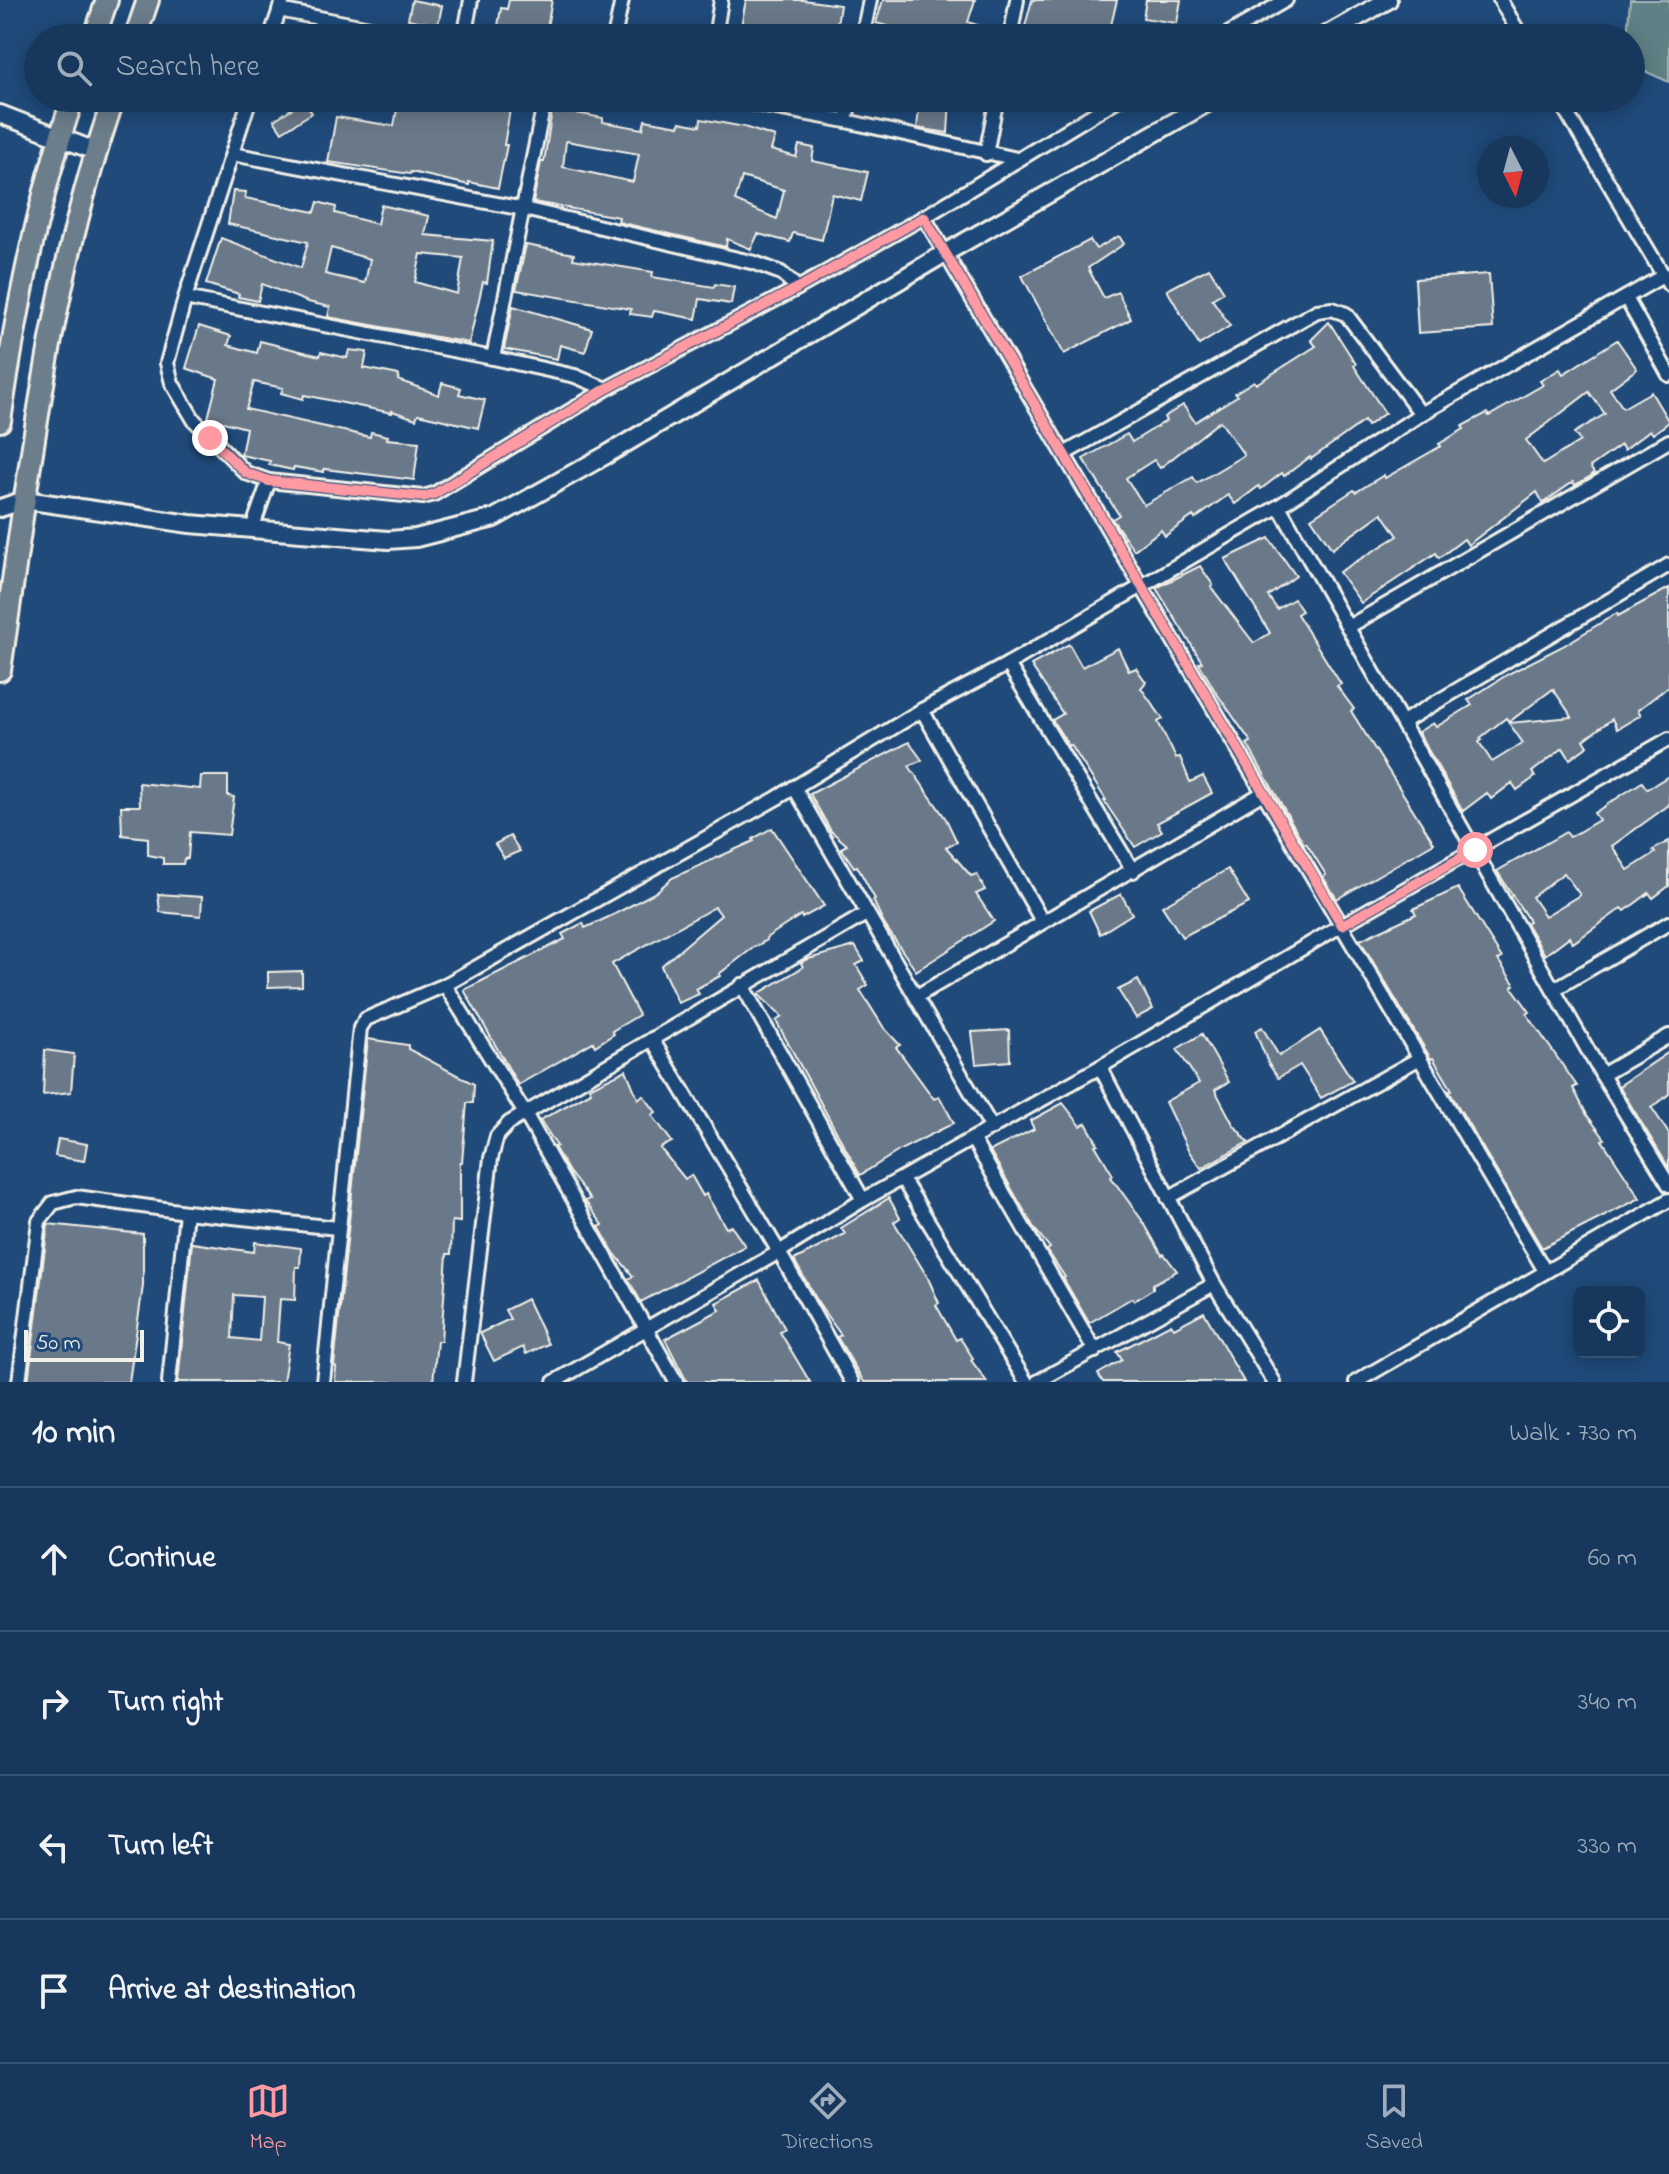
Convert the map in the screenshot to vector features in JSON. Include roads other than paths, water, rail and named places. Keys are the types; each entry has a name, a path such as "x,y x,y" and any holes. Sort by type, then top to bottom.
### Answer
{"main road":[{"path":"99,24 107,0"},
{"path":"140,24 148,0"},
{"path":"0,421 15,325 59,138 68,112"},
{"path":"0,670 52,331 95,151 109,112"}],"street":[{"path":"467,24 471,0"},
{"path":"617,24 622,0"},
{"path":"717,24 721,0"},
{"path":"865,24 870,0"},
{"path":"1013,24 1017,0"},
{"path":"1242,24 1270,5 1286,0"},
{"path":"1346,24 1388,0"},
{"path":"1500,0 1514,24"},
{"path":"275,24 281,5 361,24"},
{"path":"246,112 167,363 172,383 194,420 246,473 269,481 423,497 434,494 606,389 798,288 924,217 1096,112"},
{"path":"493,358 542,112"},
{"path":"798,112 1017,159"},
{"path":"846,121 848,112"},
{"path":"986,154 994,112"},
{"path":"0,508 25,500 190,524 388,540 416,538 494,518 1192,112"},
{"path":"323,1382 360,1028 366,1019 445,985 794,787 922,710 1008,664 1279,506 1421,414 1626,298 1666,280 1566,112"},
{"path":"0,114 95,151"},
{"path":"232,154 524,209 755,263 781,273 798,288"},
{"path":"924,217 1545,1271"},
{"path":"185,298 493,358 575,376 606,389"},
{"path":"1626,298 1669,375"},
{"path":"1064,454 1317,311 1332,309 1346,314 1421,414"},
{"path":"1348,627 1669,441"},
{"path":"252,529 269,481"},
{"path":"1279,506 1553,990 1669,1185"},
{"path":"1403,722 1669,565"},
{"path":"1008,664 1133,871"},
{"path":"922,710 1042,921"},
{"path":"554,1382 863,1200 973,1140 1669,739"},
{"path":"794,787 992,1128"},
{"path":"917,996 1263,793"},
{"path":"464,1382 491,1158 497,1136 509,1123 866,914"},
{"path":"1553,990 1669,923"},
{"path":"445,985 526,1115 676,1382"},
{"path":"742,985 863,1200"},
{"path":"1602,1075 1669,1036"},
{"path":"652,1039 779,1252 852,1382"},
{"path":"1168,1198 1420,1058"},
{"path":"1100,1067 1214,1284 1274,1382"},
{"path":"973,1140 1095,1351"},
{"path":"903,1180 1026,1382"},
{"path":"19,1382 39,1221 53,1203 76,1197 337,1228"},
{"path":"1356,1382 1669,1200"},
{"path":"169,1382 186,1212"},
{"path":"1037,1382 1214,1284"}]}
